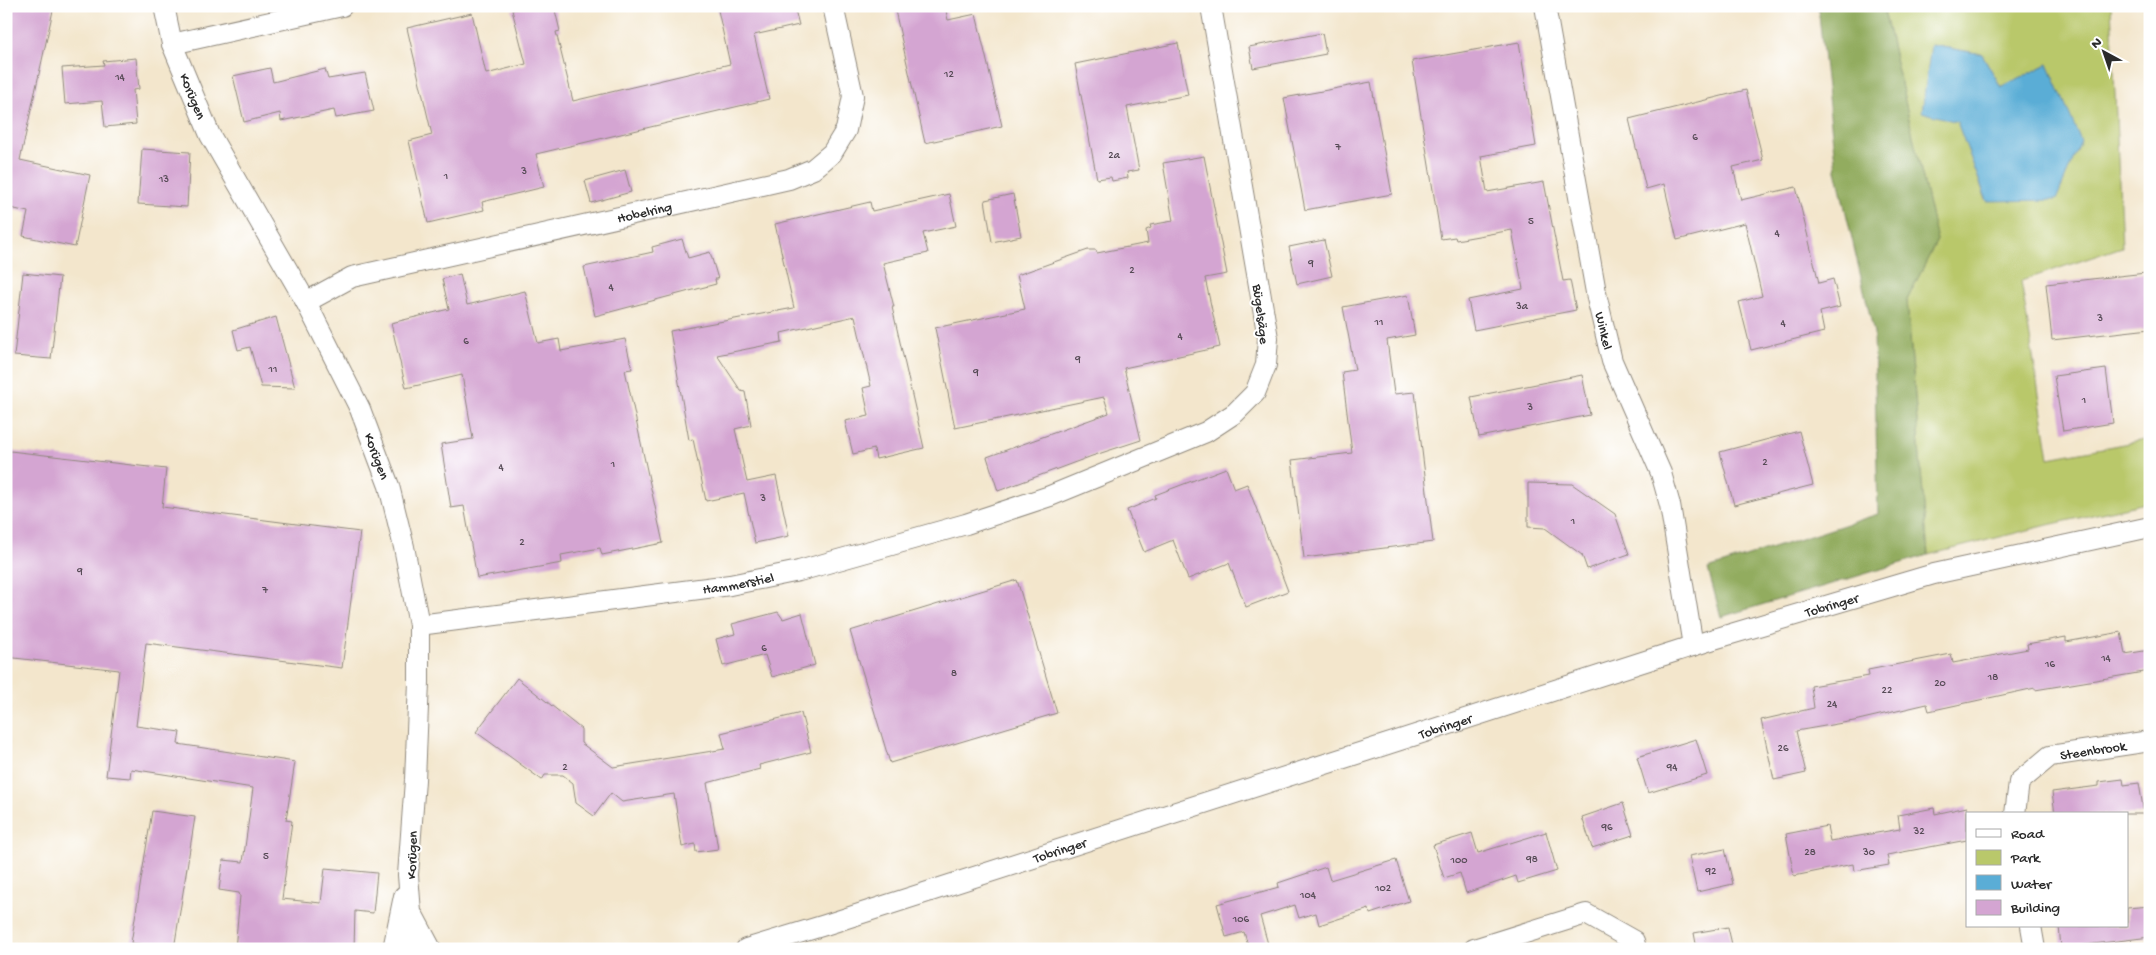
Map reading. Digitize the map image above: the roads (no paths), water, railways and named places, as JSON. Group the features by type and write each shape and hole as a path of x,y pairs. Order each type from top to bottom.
{"street":[{"name":"Korügen","path":"164,6 172,44 210,135 306,302 360,408 389,486 404,547 419,625 416,770 408,875 414,949"},
{"path":"172,44 342,6"},
{"name":"Hobelring","path":"306,302 352,277 789,179 813,169 832,153 846,130 853,96 832,6"},
{"name":"Bügelsäge","path":"1050,496 1206,432 1235,413 1255,393 1266,365 1268,338 1211,6"},
{"name":"Winkel","path":"1545,6 1597,298 1612,361 1664,481 1670,505 1693,646"},
{"name":"Hammerstiel","path":"419,625 730,585 800,571 966,524 1050,496"},
{"name":"Tobringer","path":"746,949 1693,646 1934,574 2150,527"},
{"name":"Steenbrook","path":"2015,812 2019,782 2050,756 2150,741"},
{"path":"393,949 408,875"},
{"path":"412,913 431,949"},
{"path":"1474,949 1586,914 1634,941 1636,949"},
{"path":"2031,928 2035,949"}],"water":[{"path":"1931,45 1982,54 2001,87 2048,64 2081,141 2056,200 1987,201 1957,122 1922,112"}]}
